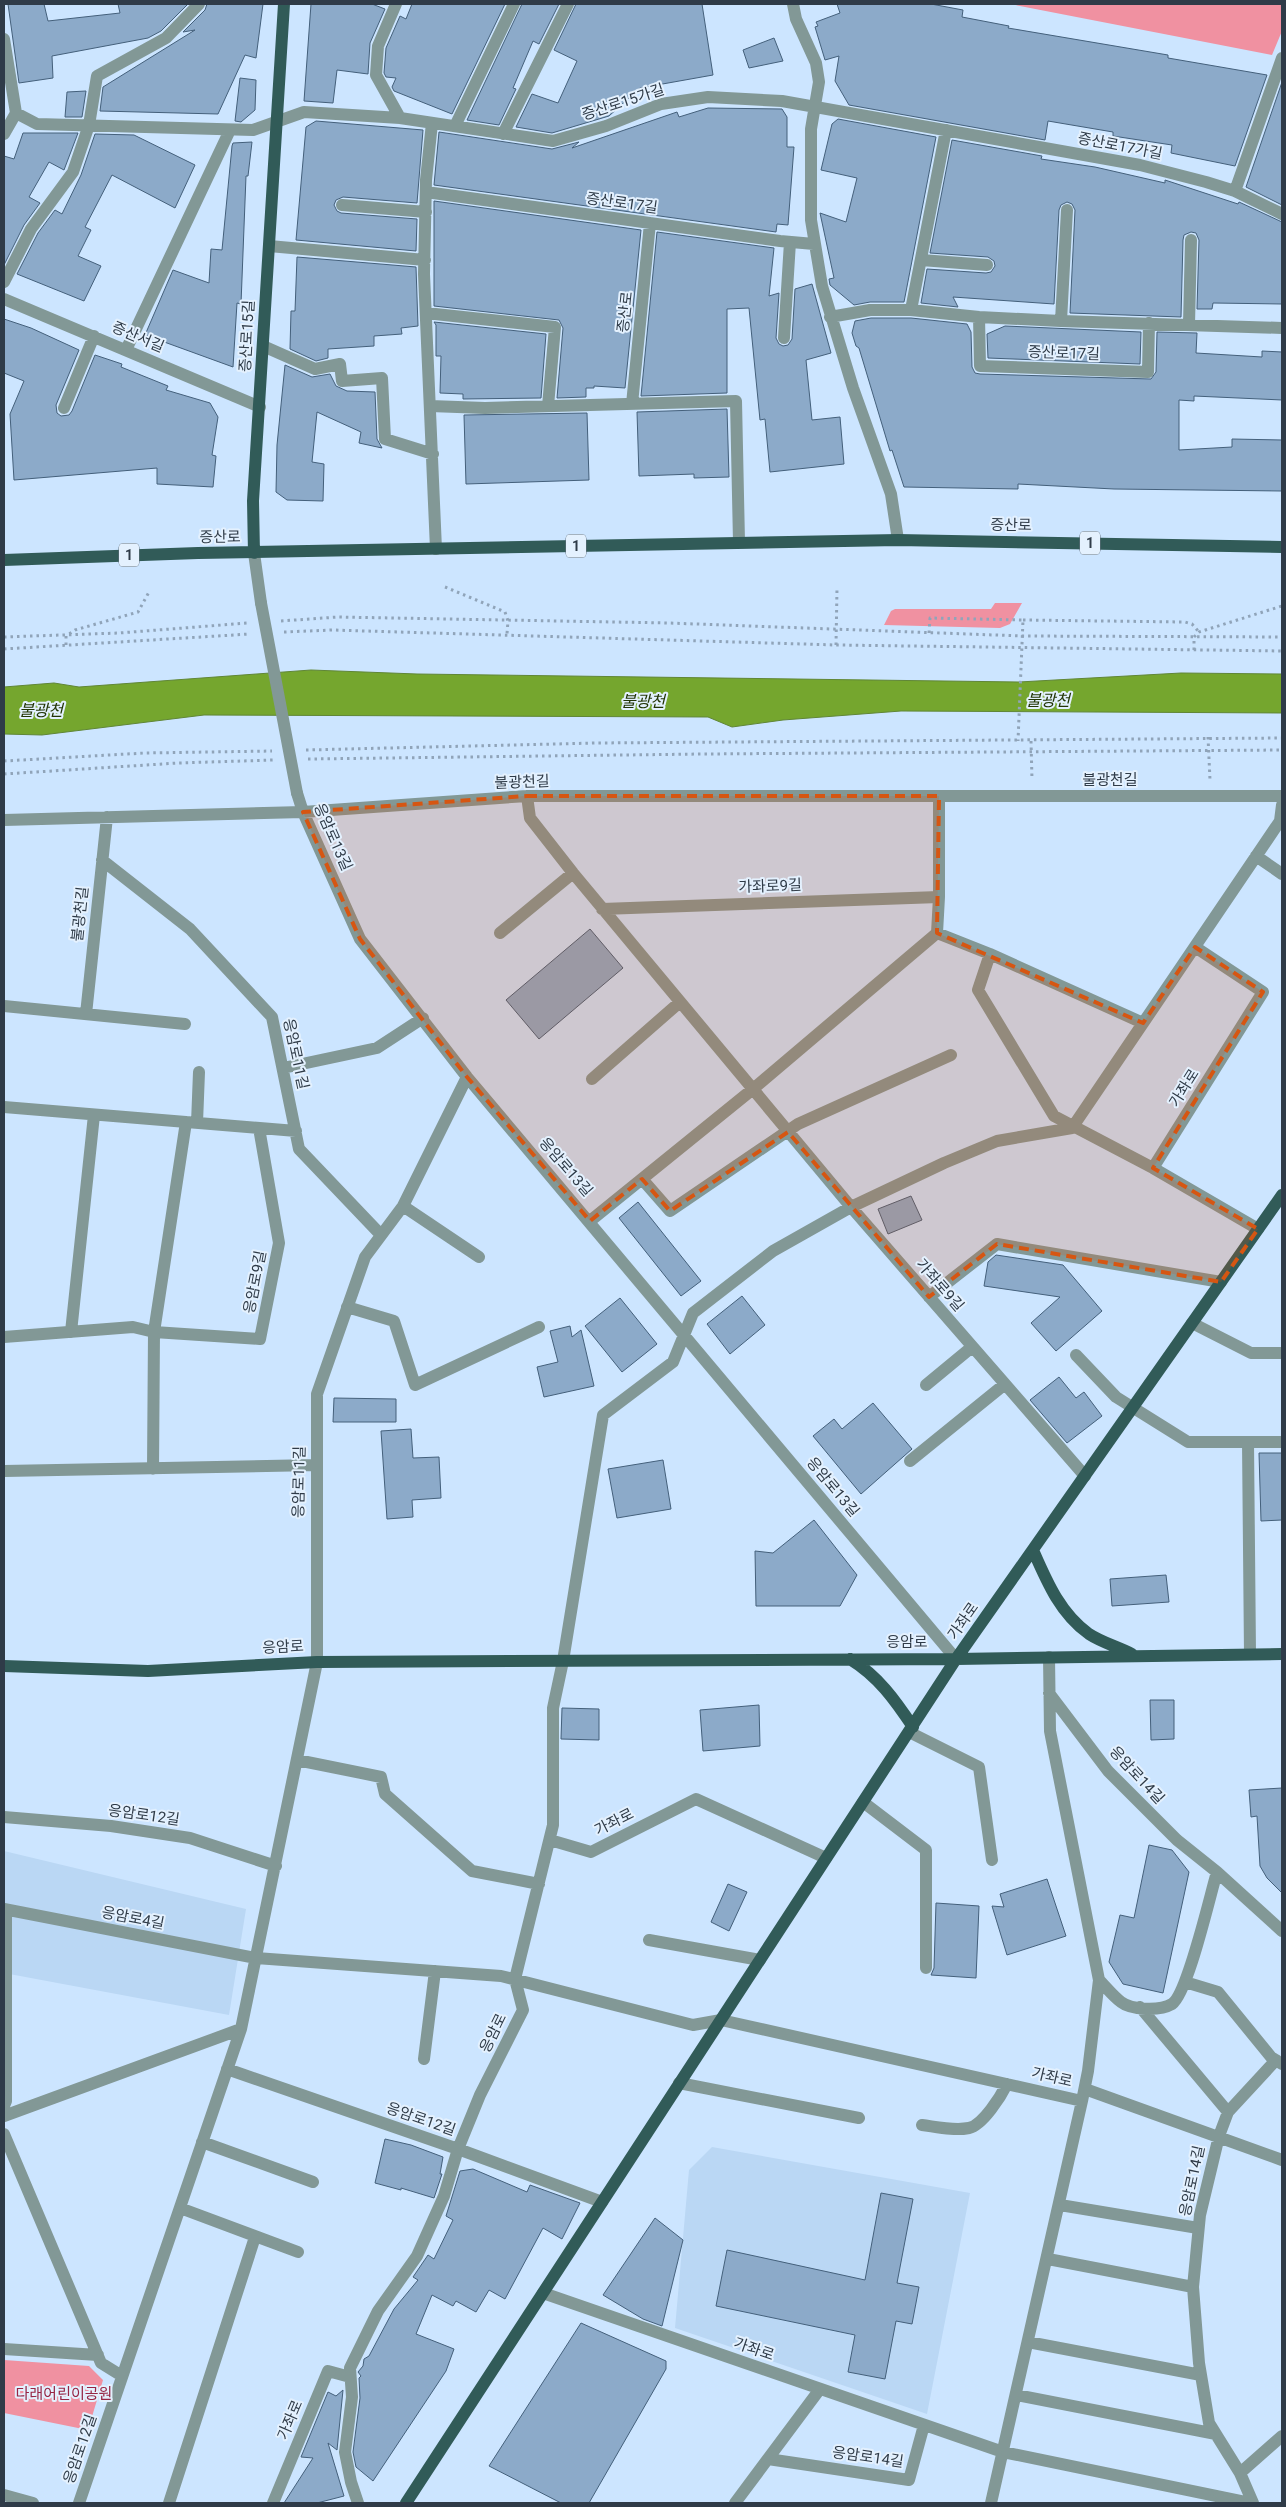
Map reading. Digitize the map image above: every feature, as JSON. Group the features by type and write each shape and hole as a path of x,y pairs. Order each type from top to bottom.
{"main road":[{"name":"증산로15길","path":"254,553 253,501 284,4"},
{"name":"증산로","path":"4,560 739,542 898,540 1282,547"},
{"name":"가좌로","path":"406,2503 956,1659 1282,1195"},
{"path":"1033,1550 1050,1588 1068,1616 1090,1634 1136,1656"},
{"name":"응암로","path":"4,1666 148,1671 317,1662 956,1659 1282,1654"},
{"path":"850,1658 864,1667 885,1686 911,1730"}],"street":[{"path":"4,282 31,229 73,172 88,125 97,76 166,38 199,4"},
{"path":"396,4 378,46 376,75 400,118"},
{"path":"455,126 514,4"},
{"path":"502,134 568,4"},
{"path":"792,4 796,20 816,63 819,82 811,129 811,220 814,244 830,317 891,494 898,540"},
{"path":"4,39 5,64 16,113 4,134"},
{"path":"1235,191 1282,58"},
{"name":"증산로15가길","path":"276,122 304,112 400,118 553,141 606,126 661,104 708,97 782,101 815,106"},
{"name":"증산로17가길","path":"815,106 1140,165 1235,191 1282,214"},
{"path":"16,113 37,124 253,130 276,122"},
{"path":"432,123 426,192 424,260 436,549"},
{"path":"126,350 230,130"},
{"path":"911,310 946,130"},
{"name":"증산로17길","path":"426,192 814,244"},
{"path":"342,205 426,212"},
{"path":"1061,321 1067,210"},
{"name":"증산로","path":"632,404 650,223"},
{"path":"1189,324 1192,240"},
{"path":"784,338 790,242"},
{"path":"269,246 424,260"},
{"path":"921,260 987,265"},
{"name":"증산서길","path":"4,299 260,407"},
{"path":"830,317 870,310 911,310 979,317 1061,321 1282,328"},
{"path":"426,313 555,327 548,406"},
{"name":"증산로17길","path":"979,317 980,366 1148,372 1149,323"},
{"path":"64,408 94,336"},
{"path":"263,346 316,369 340,364 342,381 382,378 385,439 433,454"},
{"path":"430,406 485,408 736,400 739,542"},
{"name":"응암로13길","path":"254,553 260,603 297,793 303,812 360,939 467,1077 956,1659"},
{"name":"불광천길","path":"4,820 303,812 526,796 1282,796"},
{"name":"가좌로9길","path":"526,796 530,818 573,873 851,1207 1085,1476"},
{"path":"590,1222 753,1089 937,933 939,796"},
{"path":"564,1660 603,1415 673,1362 685,1337 693,1313 773,1251 851,1207 944,1162 997,1141 1072,1128 1280,821 1282,805"},
{"name":"불광천길","path":"86,1014 107,817"},
{"path":"1256,856 1282,874"},
{"name":"응암로11길","path":"102,860 190,929 272,1017 299,1149 381,1235"},
{"path":"500,933 573,873"},
{"name":"가좌로9길","path":"602,908 939,897"},
{"path":"937,933 990,954 1143,1024"},
{"name":"가좌로","path":"1153,1168 1263,992 1195,947"},
{"path":"990,954 978,990 1054,1116 1072,1128 1153,1168 1258,1230"},
{"path":"592,1079 680,1002"},
{"path":"4,1006 185,1024"},
{"path":"283,1068 377,1048 423,1018"},
{"path":"642,1179 670,1211 798,1124 951,1056"},
{"path":"153,1468 154,1332 199,1072"},
{"name":"응암로11길","path":"317,1662 317,1394 365,1257 403,1206 467,1077"},
{"path":"4,1107 296,1132"},
{"path":"71,1332 94,1115"},
{"name":"응암로9길","path":"4,1337 133,1327 154,1332 260,1339 279,1243 259,1128"},
{"path":"403,1206 479,1257"},
{"path":"929,1297 997,1244 1221,1282"},
{"path":"347,1307 394,1321 415,1385 539,1327"},
{"path":"1192,1323 1251,1352 1282,1353"},
{"path":"926,1386 972,1346"},
{"path":"1076,1355 1116,1397 1188,1442 1282,1442"},
{"path":"910,1461 1005,1384"},
{"path":"1248,1442 1250,1654"},
{"path":"4,1471 316,1466"},
{"path":"991,2503 1084,2095 1100,1980 1050,1730 1049,1657"},
{"name":"응암로","path":"458,2149 480,2095 523,2010 515,1980 553,1825 553,1708 564,1660"},
{"name":"응암로12길","path":"79,2503 241,2029 317,1662"},
{"name":"응암로14길","path":"1049,1693 1108,1772 1177,1840 1217,1872 1282,1931"},
{"path":"911,1730 979,1767 992,1860"},
{"path":"297,1760 381,1777 385,1794 472,1871 539,1884"},
{"name":"가좌로","path":"550,1840 591,1852 696,1799 826,1858"},
{"path":"863,1802 926,1850 926,1968"},
{"name":"응암로12길","path":"4,1817 111,1826 190,1838 276,1866"},
{"path":"1100,1980 1122,2003 1153,2010 1172,2004 1181,1992 1185,1982 1217,1872"},
{"path":"4,2106 6,2101 5,1910"},
{"name":"응암로4길","path":"5,1910 256,1958"},
{"path":"650,1940 760,1960"},
{"path":"256,1958 501,1976 693,2026 721,2020"},
{"path":"424,2060 435,1971"},
{"path":"1185,1982 1218,1992 1279,2062 1228,2112 1219,2136 1282,2160"},
{"path":"1140,2008 1228,2112"},
{"name":"가좌로","path":"721,2020 1007,2084 1084,2095"},
{"path":"4,2116 241,2029"},
{"name":"응암로12길","path":"227,2069 458,2149 602,2202"},
{"path":"679,2084 860,2118"},
{"path":"922,2124 955,2129 971,2128 1000,2100 1007,2084"},
{"name":"응암로14길","path":"1084,2095 1219,2136 1198,2228 1193,2287 1201,2375 1209,2423 1240,2473 1251,2503"},
{"path":"4,2134 101,2363 122,2376"},
{"path":"202,2142 313,2182"},
{"path":"358,2503 345,2452 352,2397 350,2368 378,2311 417,2256 444,2196 458,2149"},
{"path":"1060,2205 1198,2228"},
{"path":"180,2208 298,2252"},
{"path":"169,2503 255,2236"},
{"path":"1048,2259 1193,2287"},
{"name":"가좌로","path":"543,2293 820,2389"},
{"path":"1028,2342 1201,2375"},
{"path":"4,2349 98,2355"},
{"name":"가좌로","path":"273,2503 328,2370 350,2377"},
{"path":"735,2503 820,2389 1003,2452 1251,2503"},
{"path":"1016,2395 1216,2434"},
{"name":"응암로14길","path":"768,2459 908,2480 924,2425"},
{"path":"1240,2473 1282,2436"},
{"path":"4,2494 33,2503"}],"path":[{"path":"445,587 505,612 508,621 507,634"},
{"path":"836,645 837,588"},
{"path":"66,636 75,630 138,612 150,592"},
{"path":"1194,650 1194,637 1199,632 1282,606"},
{"path":"273,621 338,617 669,623 1022,636 1282,637"},
{"path":"929,634 930,618 1185,622 1192,624 1199,632"},
{"path":"1018,741 1023,620"},
{"path":"4,638 66,636 255,622"},
{"path":"275,632 332,630 836,645 1282,650"},
{"path":"4,649 256,633"},
{"path":"66,636 66,645"},
{"path":"299,750 596,743 1031,741 1208,737 1282,738"},
{"path":"1208,737 1211,796"},
{"path":"1031,741 1032,796"},
{"path":"302,760 702,754 1282,750"},
{"path":"4,761 145,753 280,751"},
{"path":"4,774 178,763 283,760"}],"highlighted area":[{"path":"527,796 939,796 937,933 1143,1023 1195,947 1263,992 1153,1168 1258,1229 1221,1282 997,1244 929,1297 788,1132 670,1211 642,1179 590,1221 467,1077 360,939 303,812"}],"shaded area":[{"path":"4,1851 246,1909 229,2015 4,1973"},
{"path":"712,2147 970,2193 927,2414 675,2328 689,2170"}],"green space":[{"path":"1010,4 1282,4 1282,31 1272,55"},
{"path":"995,603 1022,603 1010,624 1000,628 884,625 891,611 895,609 991,609"},
{"name":"다래어린이공원","path":"4,2360 89,2366 103,2380 88,2430 4,2413"}],"water":[{"name":"불광천","path":"311,670 417,674 1019,682 1181,673 1282,674 1282,713 901,711 783,720 732,727 708,717 204,715 42,735 4,734 4,687 54,683 79,687"}],"building":[{"path":"8,4 44,4 48,21 120,13 118,4 188,4 161,31 148,38 52,56 53,78 19,83"},
{"path":"207,4 263,4 256,58 245,55 218,114 100,111 103,87 195,30 183,32 205,10"},
{"path":"311,4 372,4 385,9 370,43 368,74 337,70 333,103 304,101"},
{"path":"412,4 505,4 452,114 394,91 392,87 396,78 386,77 384,73 386,48 400,16 406,19"},
{"path":"522,4 559,4 539,44 533,41 513,88 516,89 499,125 467,120"},
{"path":"576,4 702,4 713,75 640,88 609,116 552,133 516,127 532,94 558,103 577,61 554,50"},
{"path":"837,4 931,4 963,10 962,17 1009,26 1008,28 1168,55 1168,58 1267,75 1235,166 1171,153 1172,145 1113,136 1113,132 1048,121 1045,140 849,105 835,81 839,56 825,60 815,27 818,26 816,22 840,13"},
{"path":"774,38 783,61 749,68 743,50"},
{"path":"240,78 256,80 255,110 241,122 235,121"},
{"path":"1282,82 1282,205 1246,187"},
{"path":"86,91 82,117 65,117 67,92"},
{"path":"708,108 782,109 787,117 787,147 794,147 788,225 777,224 776,232 434,185 439,132 552,149 579,142 572,148 677,112 679,117"},
{"path":"838,119 936,137 904,302 870,302 854,305 830,285 829,279 834,278 820,213 846,222 857,178 821,170 832,124"},
{"path":"316,121 423,130 417,203 343,197 336,200 334,205 337,211 341,213 417,219 416,251 296,240 306,127"},
{"path":"23,133 78,133 64,170 49,162 29,197 40,203 24,225 4,265 4,156 14,159"},
{"path":"95,134 134,135 195,165 175,208 112,175 85,227 91,230 78,256 101,266 84,301 17,274 38,233 55,210 62,214 81,175"},
{"path":"952,140 1042,156 1041,159 1095,167 1165,183 1165,180 1238,204 1239,202 1282,222 1282,304 1213,303 1212,309 1197,309 1199,240 1196,233 1191,232 1184,235 1183,240 1181,317 1070,313 1075,210 1072,204 1067,202 1061,205 1059,210 1054,304 953,297 958,307 921,303 927,269 986,273 991,272 995,266 994,261 988,257 930,253"},
{"path":"252,142 248,176 246,176 241,304 237,303 233,367 145,335 173,270 209,283 211,249 222,250 232,146 233,143"},
{"path":"434,201 641,230 625,388 594,386 594,388 586,388 586,397 557,398 563,328 559,320 434,306"},
{"path":"657,232 774,248 769,296 779,293 776,338 779,344 783,346 788,345 792,339 795,289 812,284 831,353 806,360 812,420 840,417 844,464 770,472 765,419 760,420 749,308 727,309 727,393 641,396"},
{"path":"297,257 416,267 418,326 401,328 402,334 374,336 374,346 328,349 328,358 316,361 290,349 291,311 295,311"},
{"path":"871,318 911,318 967,324 971,332 972,367 975,373 980,374 1151,379 1156,372 1157,332 1197,333 1196,353 1262,357 1262,351 1282,352 1282,400 1194,396 1194,401 1179,400 1179,450 1232,447 1232,439 1282,440 1282,491 1114,489 1018,484 1018,489 904,487 892,450 890,451 859,348 856,346 852,333 855,321"},
{"path":"4,319 31,328 79,350 56,405 57,413 61,416 69,415 72,411 95,355 122,364 121,367 168,386 166,390 210,403 218,417 212,455 216,456 213,487 157,484 157,468 14,480 10,414 24,381 4,373"},
{"path":"434,322 546,334 541,398 463,399 463,394 440,393 441,356 436,356 436,325"},
{"path":"1005,326 1141,332 1140,364 988,358 987,334"},
{"path":"285,365 312,377 330,374 336,386 347,391 375,392 377,439 382,448 359,443 361,432 317,412 312,462 324,464 323,501 287,500 276,492 277,445"},
{"path":"727,409 729,477 694,478 694,474 639,476 637,412"},
{"path":"587,413 589,480 466,484 464,415"},
{"path":"590,929 623,968 539,1039 506,1000"},
{"path":"911,1196 922,1220 888,1234 878,1209"},
{"path":"638,1202 701,1281 681,1296 619,1218"},
{"path":"996,1255 1063,1265 1102,1311 1056,1351 1031,1323 1060,1297 984,1286 988,1262"},
{"path":"742,1296 765,1325 730,1354 707,1324"},
{"path":"620,1298 657,1344 622,1372 585,1326"},
{"path":"570,1326 572,1337 581,1330 594,1386 544,1397 537,1367 558,1362 550,1331"},
{"path":"1059,1377 1076,1398 1084,1392 1102,1416 1067,1443 1030,1400"},
{"path":"334,1398 396,1399 396,1422 333,1422"},
{"path":"873,1403 912,1449 861,1494 813,1436 834,1419 842,1429"},
{"path":"411,1429 413,1458 439,1457 441,1498 412,1500 413,1517 387,1519 381,1431"},
{"path":"1259,1453 1282,1453 1282,1520 1261,1521"},
{"path":"663,1460 671,1509 617,1518 608,1469"},
{"path":"814,1520 857,1575 840,1606 756,1606 755,1551 773,1553"},
{"path":"1166,1575 1169,1602 1112,1606 1110,1579"},
{"path":"1150,1700 1174,1700 1174,1739 1151,1740"},
{"path":"759,1705 760,1746 703,1751 700,1710"},
{"path":"562,1708 599,1709 599,1740 561,1739"},
{"path":"1282,1788 1282,1893 1267,1878 1260,1866 1257,1816 1251,1817 1249,1790"},
{"path":"1149,1845 1172,1850 1189,1872 1163,1993 1123,1984 1109,1962 1120,1915 1134,1918"},
{"path":"1047,1879 1066,1936 1007,1955 992,1906 1004,1907 1000,1894"},
{"path":"728,1884 747,1892 729,1931 711,1922"},
{"path":"936,1903 979,1906 976,1978 931,1975 934,1968"},
{"path":"385,2139 411,2145 443,2157 440,2174 442,2174 434,2198 401,2188 401,2190 375,2183"},
{"path":"473,2169 527,2192 530,2185 580,2203 562,2239 543,2228 505,2299 489,2290 476,2312 456,2301 453,2306 432,2295 416,2334 454,2349 446,2371 373,2481 356,2467 353,2452 360,2398 359,2378 361,2376 358,2372 363,2366 364,2359 369,2356 394,2309 418,2280 413,2277 428,2255 434,2259 453,2220 446,2216 460,2171"},
{"path":"881,2193 913,2199 897,2283 919,2287 912,2324 896,2321 885,2379 848,2372 855,2335 716,2306 727,2250 865,2280"},
{"path":"655,2218 683,2240 662,2326 643,2319 603,2295"},
{"path":"581,2323 666,2361 666,2369 589,2503 561,2503 489,2466"},
{"path":"343,2390 337,2450 328,2443 344,2496 317,2503 284,2503 313,2458 301,2457 328,2392 336,2396"}]}
